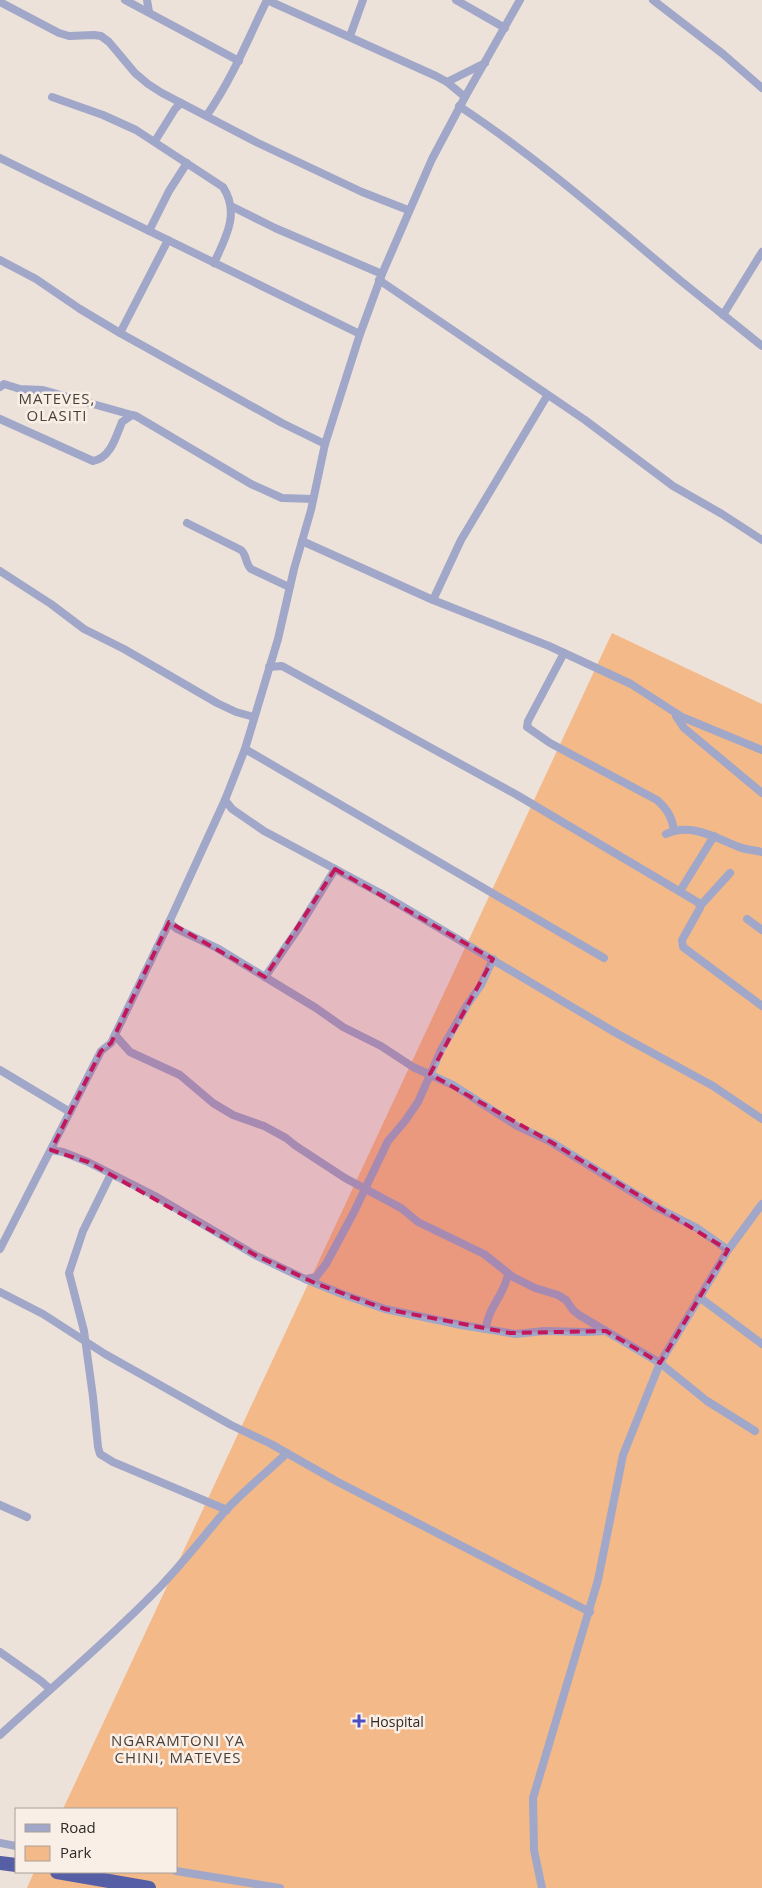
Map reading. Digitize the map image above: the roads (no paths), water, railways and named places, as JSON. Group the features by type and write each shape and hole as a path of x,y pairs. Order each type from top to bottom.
{"highway":[{"path":"0,1863 15,1865"},
{"path":"63,1873 149,1888"}],"street":[{"path":"125,0 239,61"},
{"path":"146,0 149,12"},
{"path":"207,115 219,98 239,61 267,0 350,36 447,82 465,97"},
{"path":"350,36 363,0"},
{"path":"456,0 506,28"},
{"path":"0,1249 101,1051 111,1043 115,1035 224,800 244,748 270,666 326,444 380,277 432,159 459,106 506,28 520,0"},
{"path":"653,0 723,54 762,88"},
{"path":"0,2 59,33 69,36 101,36 109,42 135,73 148,84 181,103 258,143 408,210"},
{"path":"447,82 485,63"},
{"path":"52,97 103,115 136,130 223,187 228,195 232,220 229,232 214,263"},
{"path":"155,141 175,109 181,103"},
{"path":"459,106 494,129 595,208 682,282 762,346"},
{"path":"0,158 360,334"},
{"path":"149,230 169,191 187,163"},
{"path":"231,206 380,277 618,444 673,486 762,540"},
{"path":"120,333 168,240"},
{"path":"724,315 762,252"},
{"path":"0,260 36,279 120,333 282,424 326,444"},
{"path":"0,387 4,384 20,389 43,390 136,416 210,461 266,491 282,498 313,499"},
{"path":"433,600 461,540 547,396"},
{"path":"0,419 93,461 106,455 122,422 132,415"},
{"path":"187,523 241,550 244,552 249,567 289,587"},
{"path":"302,541 433,600 564,653 631,684 675,714 762,750"},
{"path":"0,571 51,604 84,630 124,649 218,703 254,718"},
{"path":"564,653 549,679 528,721 527,727 550,744 657,800 671,817 670,832 693,830 714,836 739,847 762,852"},
{"path":"270,666 282,666 538,807 680,891 701,906"},
{"path":"675,714 684,728 762,794"},
{"path":"244,748 604,958"},
{"path":"224,800 238,813 264,831 367,885 616,1034 713,1086 762,1119"},
{"path":"680,891 714,836"},
{"path":"265,976 298,929 335,869"},
{"path":"730,873 701,906 682,940 683,947 762,1006"},
{"path":"747,919 762,930"},
{"path":"169,922 177,929 217,948 265,976 316,1008 337,1024 369,1039 413,1067 453,1085 517,1126 551,1142 658,1208 698,1228 728,1250"},
{"path":"305,1279 313,1278 320,1273 388,1141 411,1113 441,1050 467,1004 481,985 493,960"},
{"path":"115,1035 130,1052 180,1075 213,1103 233,1115 279,1134 346,1178 407,1212 418,1222 484,1254 508,1274 535,1288 558,1295 566,1300 579,1315 660,1363 706,1401 754,1432"},
{"path":"0,1070 70,1112"},
{"path":"52,1150 74,1156 155,1196 255,1255 305,1279 385,1309 516,1334 544,1331 606,1331"},
{"path":"111,1174 83,1231 68,1273 81,1317 100,1454 113,1462 227,1510"},
{"path":"542,1888 534,1850 533,1798 590,1612 606,1549 623,1455 660,1363 728,1250 762,1204"},
{"path":"486,1329 487,1318 506,1284 508,1274"},
{"path":"0,1292 43,1314 105,1354 224,1421 590,1612"},
{"path":"700,1298 762,1344"},
{"path":"0,1735 50,1689 80,1665 154,1594 227,1510 287,1453"},
{"path":"0,1505 27,1517"},
{"path":"0,1652 42,1681 50,1689"},
{"path":"0,1843 15,1846"},
{"path":"178,1870 280,1888"}],"place":[{"name":"Hospital","path":"359,1721"}],"district":[{"name":"MATEVES, OLASITI","path":"57,406"},
{"name":"NGARAMTONI YA CHINI, MATEVES","path":"178,1748"}]}
